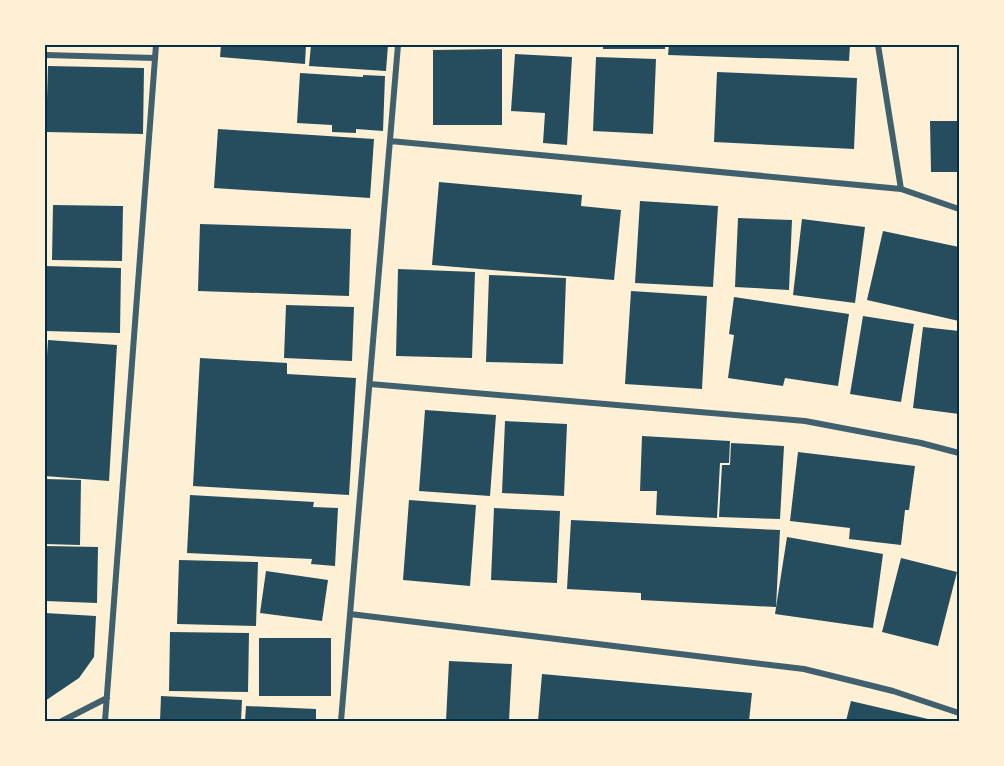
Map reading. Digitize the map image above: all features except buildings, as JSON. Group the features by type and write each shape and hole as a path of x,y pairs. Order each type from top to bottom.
{"street":[{"path":"105,721 156,45"},
{"path":"341,721 399,45"},
{"path":"878,45 901,189"},
{"path":"45,55 155,58"},
{"path":"390,141 901,189 959,209"},
{"path":"369,384 805,421 921,442 959,453"},
{"path":"350,614 804,669 893,691 959,713"},
{"path":"62,721 107,698"}]}
